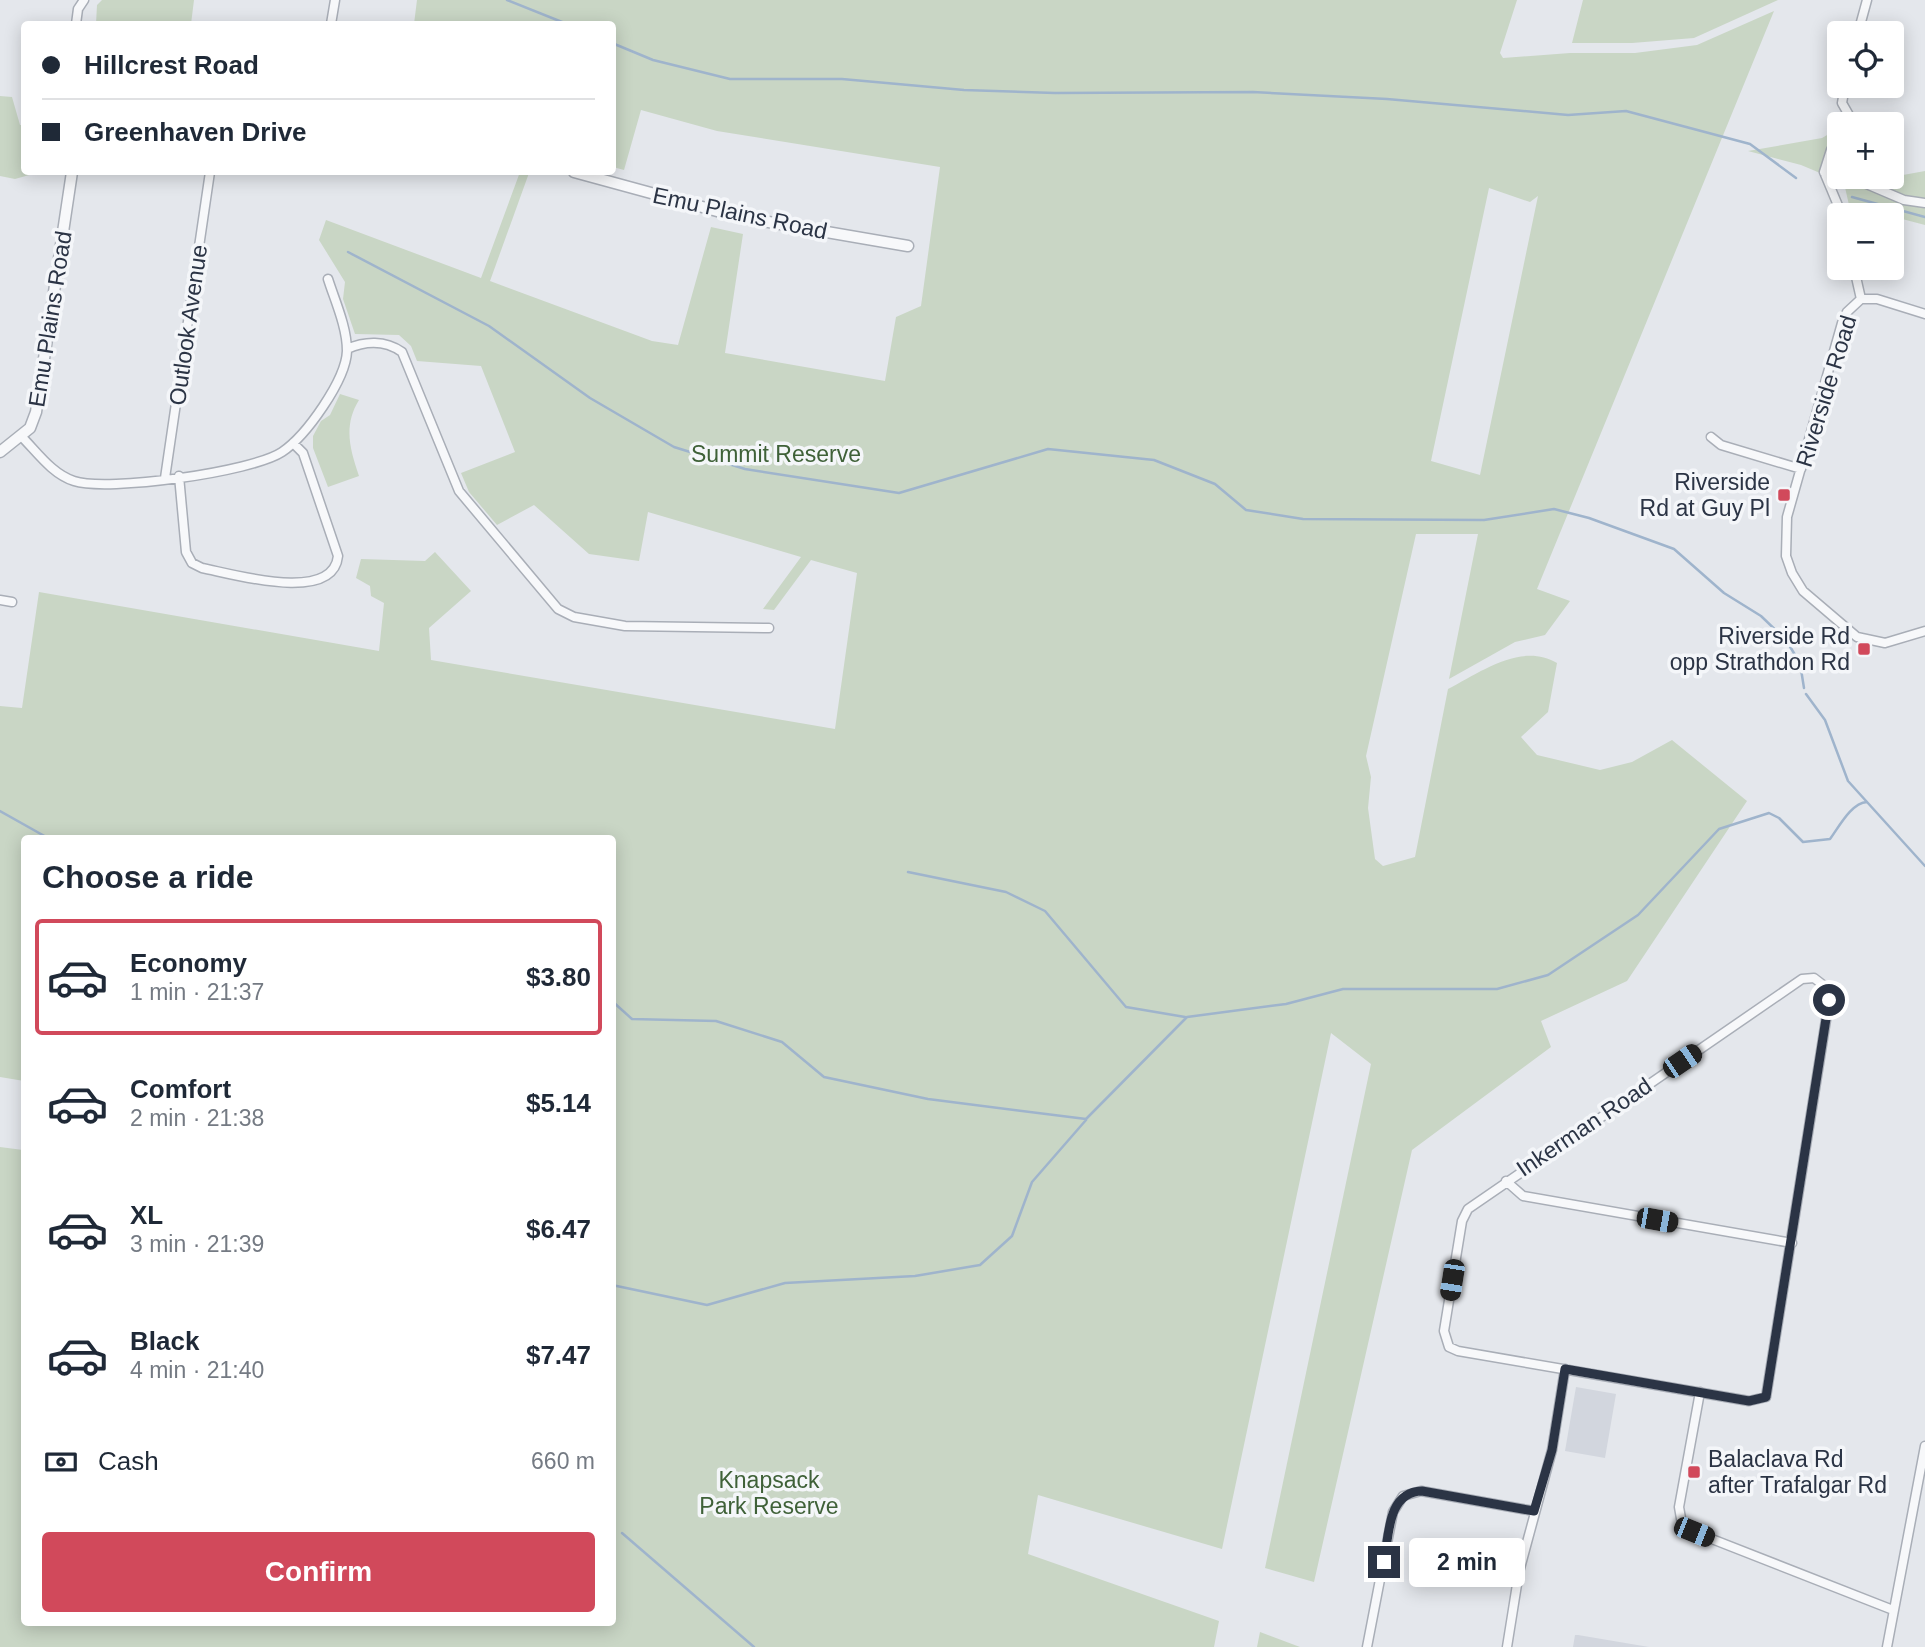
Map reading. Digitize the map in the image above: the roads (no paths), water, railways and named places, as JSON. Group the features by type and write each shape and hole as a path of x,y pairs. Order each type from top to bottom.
{"street":[{"path":"76,21 78,9 84,0"},
{"path":"332,21 335,0"},
{"path":"1861,21 1867,0"},
{"path":"1827,163 1824,172 1837,203"},
{"name":"Emu Plains Road","path":"0,452 30,428 36,412 72,175"},
{"name":"Outlook Avenue","path":"165,478 211,175"},
{"name":"Emu Plains Road","path":"585,175 739,217 908,246"},
{"path":"1878,189 1904,200 1925,203"},
{"path":"22,436 56,471 75,481 97,486 179,476 262,461 293,443 308,427 336,384 347,349 328,279"},
{"path":"1857,280 1861,299 1877,299 1925,314"},
{"name":"Riverside Road","path":"1861,299 1844,319 1784,534 1786,556 1797,582 1812,600 1864,640 1885,643 1925,631"},
{"path":"347,349 356,345 378,343 402,352 459,491 562,612 625,626 769,628"},
{"path":"1711,437 1721,445 1801,469"},
{"path":"179,476 186,552 192,563 205,569 298,584 314,583 332,572 338,556 303,453 293,443"},
{"path":"0,600 12,602"},
{"name":"Inkerman Road","path":"1565,1369 1458,1351 1447,1344 1444,1331 1464,1215 1506,1181 1802,979 1820,980 1827,988 1829,1000 1792,1243"},
{"path":"1506,1181 1523,1196 1792,1243 1767,1393 1760,1400 1749,1401 1565,1369 1552,1450 1519,1572 1507,1647"},
{"path":"1700,1392 1679,1507 1682,1524 1694,1532 1893,1610"},
{"path":"1887,1647 1925,1446"},
{"path":"1367,1647 1393,1512 1403,1496 1422,1491 1534,1511"}],"waterway":[{"path":"507,0 560,21"},
{"path":"616,45 653,60 730,79 842,79 964,90 1055,93 1253,92 1387,99 1568,115 1626,111 1750,144 1796,178"},
{"path":"1852,197 1925,217"},
{"path":"348,252 489,326 590,398 674,447 745,469 899,493 1048,449 1154,460 1215,484 1246,510 1303,519 1484,520 1554,509 1589,518 1674,549 1724,593 1761,616 1786,640 1800,663 1804,688"},
{"path":"1806,694 1825,720 1848,781 1867,802"},
{"path":"616,1005 632,1019 716,1021 782,1042 824,1077 928,1099 1086,1119 1187,1017 1286,1004 1343,989 1497,989 1548,975 1638,915 1719,829 1769,813 1779,818 1803,842 1830,839 1851,811 1867,802 1925,866"},
{"path":"0,811 43,835"},
{"path":"908,872 1006,892 1045,911 1126,1007 1185,1017"},
{"path":"616,1286 707,1305 785,1283 915,1276 980,1265 1012,1236 1032,1182 1086,1120"},
{"path":"622,1533 754,1647"}],"place":[{"name":"Riverside Rd at Guy Pl","path":"1784,495"},
{"name":"Riverside Rd opp Strathdon Rd","path":"1864,649"},
{"name":"Balaclava Rd after Trafalgar Rd","path":"1694,1472"}],"park label":[{"name":"Summit Reserve","path":"776,454"},
{"name":"Knapsack Park Reserve","path":"769,1493"}]}
